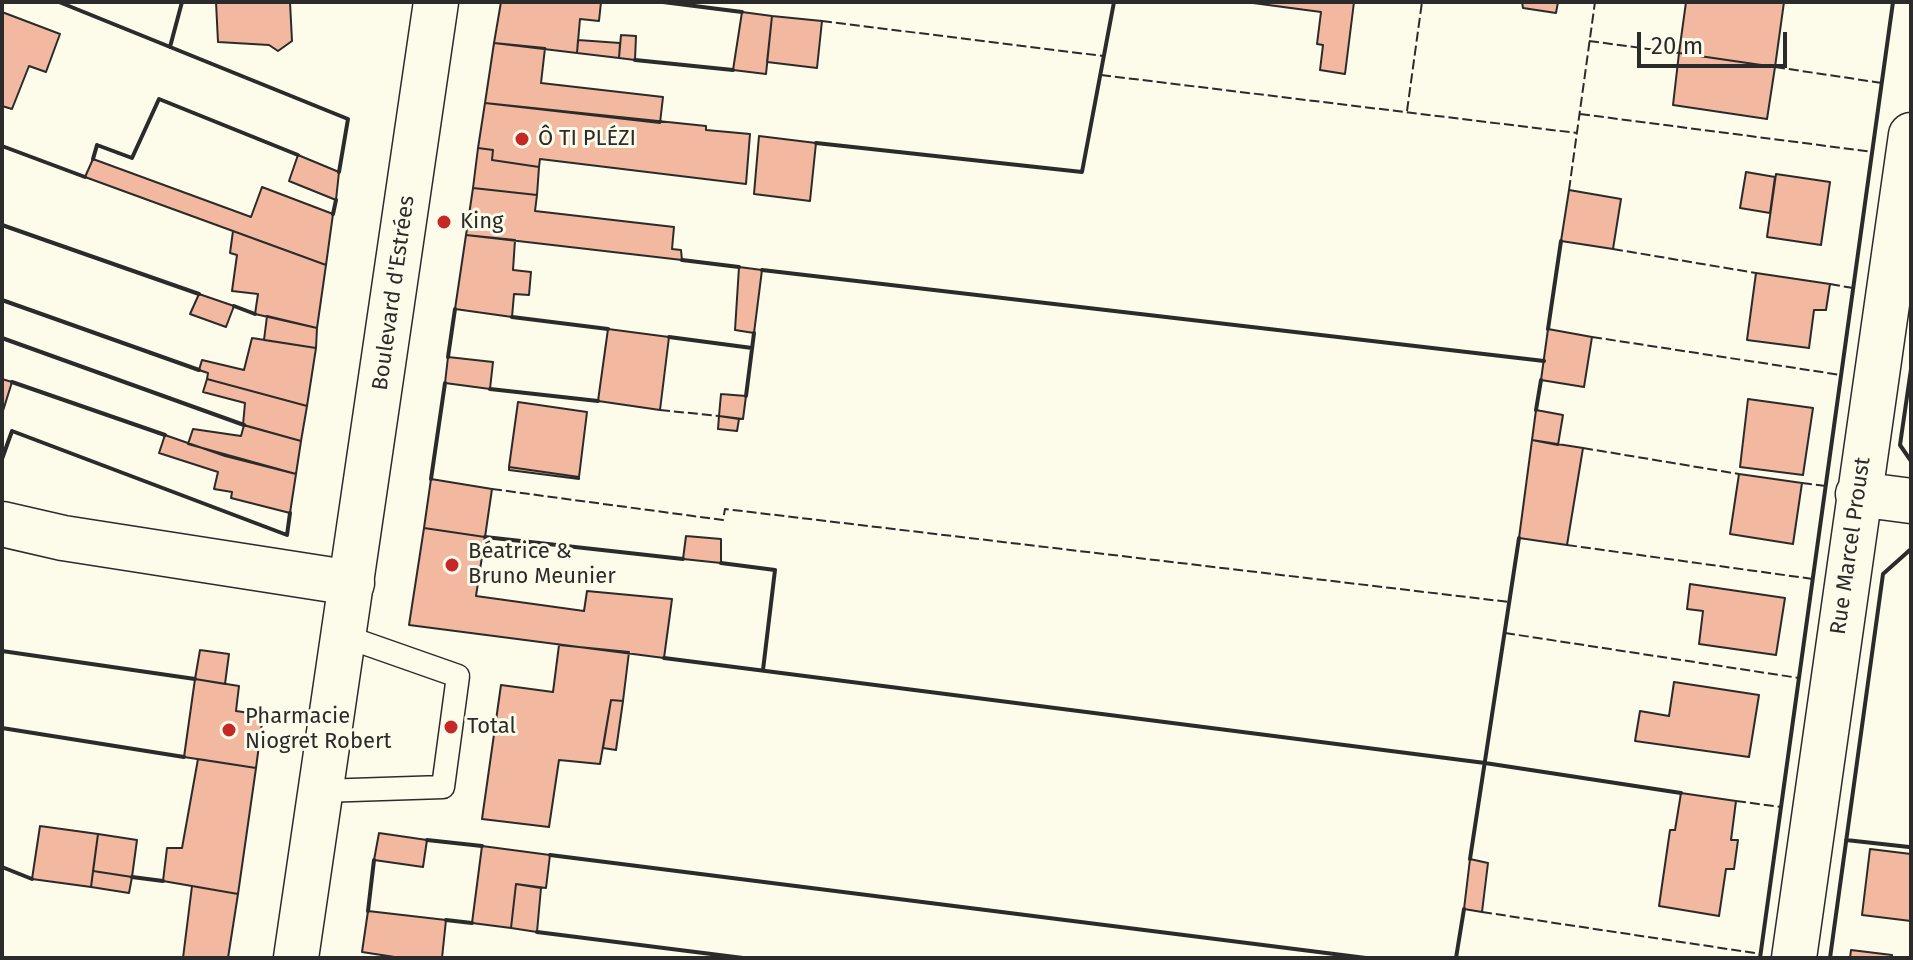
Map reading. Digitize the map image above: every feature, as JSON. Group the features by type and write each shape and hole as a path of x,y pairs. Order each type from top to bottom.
{"street":[{"name":"Boulevard d'Estrées","path":"296,958 436,2"},
{"name":"Rue Marcel Proust","path":"1794,958 1911,135"},
{"path":"1858,494 1911,501"},
{"path":"2,524 63,538 352,583"}],"lane":[{"path":"321,791 443,787 458,676 344,636"}],"building":[{"path":"216,2 290,2 292,41 278,51 269,45 218,42"},
{"path":"501,2 601,2 599,21 580,19 577,53 494,43"},
{"path":"1354,2 1345,74 1320,70 1323,45 1317,44 1321,12 1253,3"},
{"path":"1522,2 1558,2 1556,13 1523,8"},
{"path":"1686,2 1784,2 1775,67 1679,53"},
{"path":"2,12 60,34 46,72 29,66 12,109 2,106"},
{"path":"742,12 772,16 766,74 733,70"},
{"path":"772,16 822,21 817,68 767,62"},
{"path":"621,35 636,36 635,60 619,58"},
{"path":"578,40 620,43 619,58 577,53"},
{"path":"494,43 545,48 541,83 663,97 660,123 485,103"},
{"path":"1679,53 1775,67 1767,119 1673,105"},
{"path":"485,103 706,126 706,130 750,134 746,184 540,159 539,167 492,160 493,150 478,148"},
{"path":"759,136 816,143 810,201 754,194"},
{"path":"478,148 493,150 492,160 539,167 537,195 473,188"},
{"path":"298,155 339,172 336,200 289,181"},
{"path":"93,159 251,217 262,187 333,214 326,265 85,177"},
{"path":"1746,172 1775,177 1770,213 1740,208"},
{"path":"1776,174 1830,182 1821,245 1767,237"},
{"path":"473,188 537,195 535,211 674,227 672,249 681,250 682,260 466,235"},
{"path":"1569,190 1621,199 1613,249 1561,241"},
{"path":"233,231 326,265 317,328 255,314 258,294 232,291 237,255 230,253"},
{"path":"466,235 515,240 513,270 531,272 529,295 514,294 512,317 455,309"},
{"path":"739,267 762,270 754,333 735,330"},
{"path":"1756,273 1830,284 1826,310 1814,310 1809,348 1747,340"},
{"path":"199,294 234,306 226,327 190,314"},
{"path":"267,316 317,328 316,348 264,340"},
{"path":"608,329 669,337 660,410 598,401"},
{"path":"1548,329 1592,337 1584,387 1541,380"},
{"path":"252,338 316,348 307,406 207,379 208,373 199,370 202,360 244,370"},
{"path":"448,357 493,362 490,389 445,383"},
{"path":"2,379 12,382 2,414"},
{"path":"207,379 307,406 301,441 243,425 245,403 203,392"},
{"path":"721,394 746,396 743,419 719,416"},
{"path":"1748,399 1813,408 1803,475 1740,467"},
{"path":"518,402 587,412 579,477 509,467"},
{"path":"1536,410 1563,415 1558,445 1532,440"},
{"path":"719,416 739,419 737,431 718,429"},
{"path":"244,425 301,441 296,474 188,444 193,429 241,436"},
{"path":"165,435 225,456 296,474 290,513 231,498 232,492 214,489 218,472 159,453"},
{"path":"1532,440 1583,448 1567,545 1519,538"},
{"path":"509,467 579,477 579,479 509,470"},
{"path":"1739,474 1802,483 1793,544 1730,534"},
{"path":"431,479 492,489 485,537 424,528"},
{"path":"424,528 485,537 476,596 584,611 587,591 672,599 664,658 409,625"},
{"path":"686,536 721,539 721,563 683,559"},
{"path":"1690,584 1785,598 1776,655 1699,644 1703,611 1687,609"},
{"path":"559,645 629,652 623,701 611,700 600,764 559,760 549,827 482,819 501,685 553,692"},
{"path":"200,650 229,654 225,684 195,679"},
{"path":"195,679 239,686 236,711 263,715 256,768 184,757"},
{"path":"1674,682 1759,695 1749,757 1635,741 1640,711 1669,716"},
{"path":"611,700 623,701 616,750 603,748"},
{"path":"198,759 256,768 238,894 163,881 167,848 182,848"},
{"path":"1681,793 1736,801 1731,840 1738,840 1734,869 1726,869 1719,916 1659,906 1670,830 1675,830"},
{"path":"40,826 98,834 91,887 32,879"},
{"path":"379,833 427,840 423,867 374,860"},
{"path":"98,834 137,840 132,877 93,871"},
{"path":"482,846 550,855 546,888 516,884 511,928 472,923"},
{"path":"1870,849 1911,854 1911,921 1862,915"},
{"path":"1470,859 1488,863 1482,912 1464,909"},
{"path":"93,871 132,877 129,893 91,887"},
{"path":"516,884 541,888 537,932 511,928"},
{"path":"192,886 238,894 228,958 183,958"},
{"path":"368,911 446,920 442,958 401,958 362,952"},
{"path":"1851,950 1892,955 1892,958 1850,958"}],"fence":[{"path":"1407,111 1422,2"},
{"path":"1569,190 1595,2"},
{"path":"822,21 1103,56"},
{"path":"1589,41 1679,53"},
{"path":"1775,67 1882,83"},
{"path":"1101,75 1577,133"},
{"path":"1580,114 1873,152"},
{"path":"1613,249 1756,273"},
{"path":"1830,284 1853,288"},
{"path":"1592,337 1841,375"},
{"path":"660,410 719,416"},
{"path":"1583,448 1739,474"},
{"path":"1802,483 1826,486"},
{"path":"492,489 723,520 725,509 1509,602"},
{"path":"1567,545 1813,579"},
{"path":"1505,633 1799,678"},
{"path":"1736,801 1781,807"},
{"path":"1482,912 1761,954"}],"wall":[{"path":"59,2 348,119 339,172"},
{"path":"170,47 182,2"},
{"path":"663,2 742,12"},
{"path":"816,143 1082,172 1114,2"},
{"path":"1760,958 1893,2"},
{"path":"635,60 733,70"},
{"path":"93,159 97,145 132,158 159,99 298,155"},
{"path":"2,146 85,177"},
{"path":"333,214 336,200"},
{"path":"2,225 199,294"},
{"path":"1548,329 1561,241"},
{"path":"682,260 739,267"},
{"path":"762,270 1544,361"},
{"path":"2,300 199,370"},
{"path":"234,306 255,314"},
{"path":"448,357 455,309"},
{"path":"512,317 608,329"},
{"path":"746,396 754,333"},
{"path":"669,337 752,348"},
{"path":"2,338 244,425"},
{"path":"1911,369 1900,445 1911,461"},
{"path":"1536,410 1541,380"},
{"path":"12,382 165,435"},
{"path":"431,479 445,383"},
{"path":"490,389 598,401"},
{"path":"2,459 12,431 287,535 290,513"},
{"path":"485,537 683,559"},
{"path":"1470,859 1519,538"},
{"path":"1830,958 1883,574 1911,549"},
{"path":"721,563 775,570 763,670"},
{"path":"2,651 195,679"},
{"path":"664,658 1485,763 1681,793"},
{"path":"2,728 184,757"},
{"path":"427,840 482,846"},
{"path":"1846,840 1909,847"},
{"path":"550,855 1366,958"},
{"path":"368,911 374,860"},
{"path":"2,867 32,879"},
{"path":"132,877 163,881"},
{"path":"1456,958 1464,909"},
{"path":"446,920 472,923"},
{"path":"537,932 743,958"}],"place":[{"name":"Ô TI PLÉZI","path":"522,139"},
{"name":"King","path":"444,222"},
{"name":"Béatrice & Bruno Meunier","path":"452,565"},
{"name":"Total","path":"451,727"},
{"name":"Pharmacie Niogret Robert","path":"229,730"}]}
